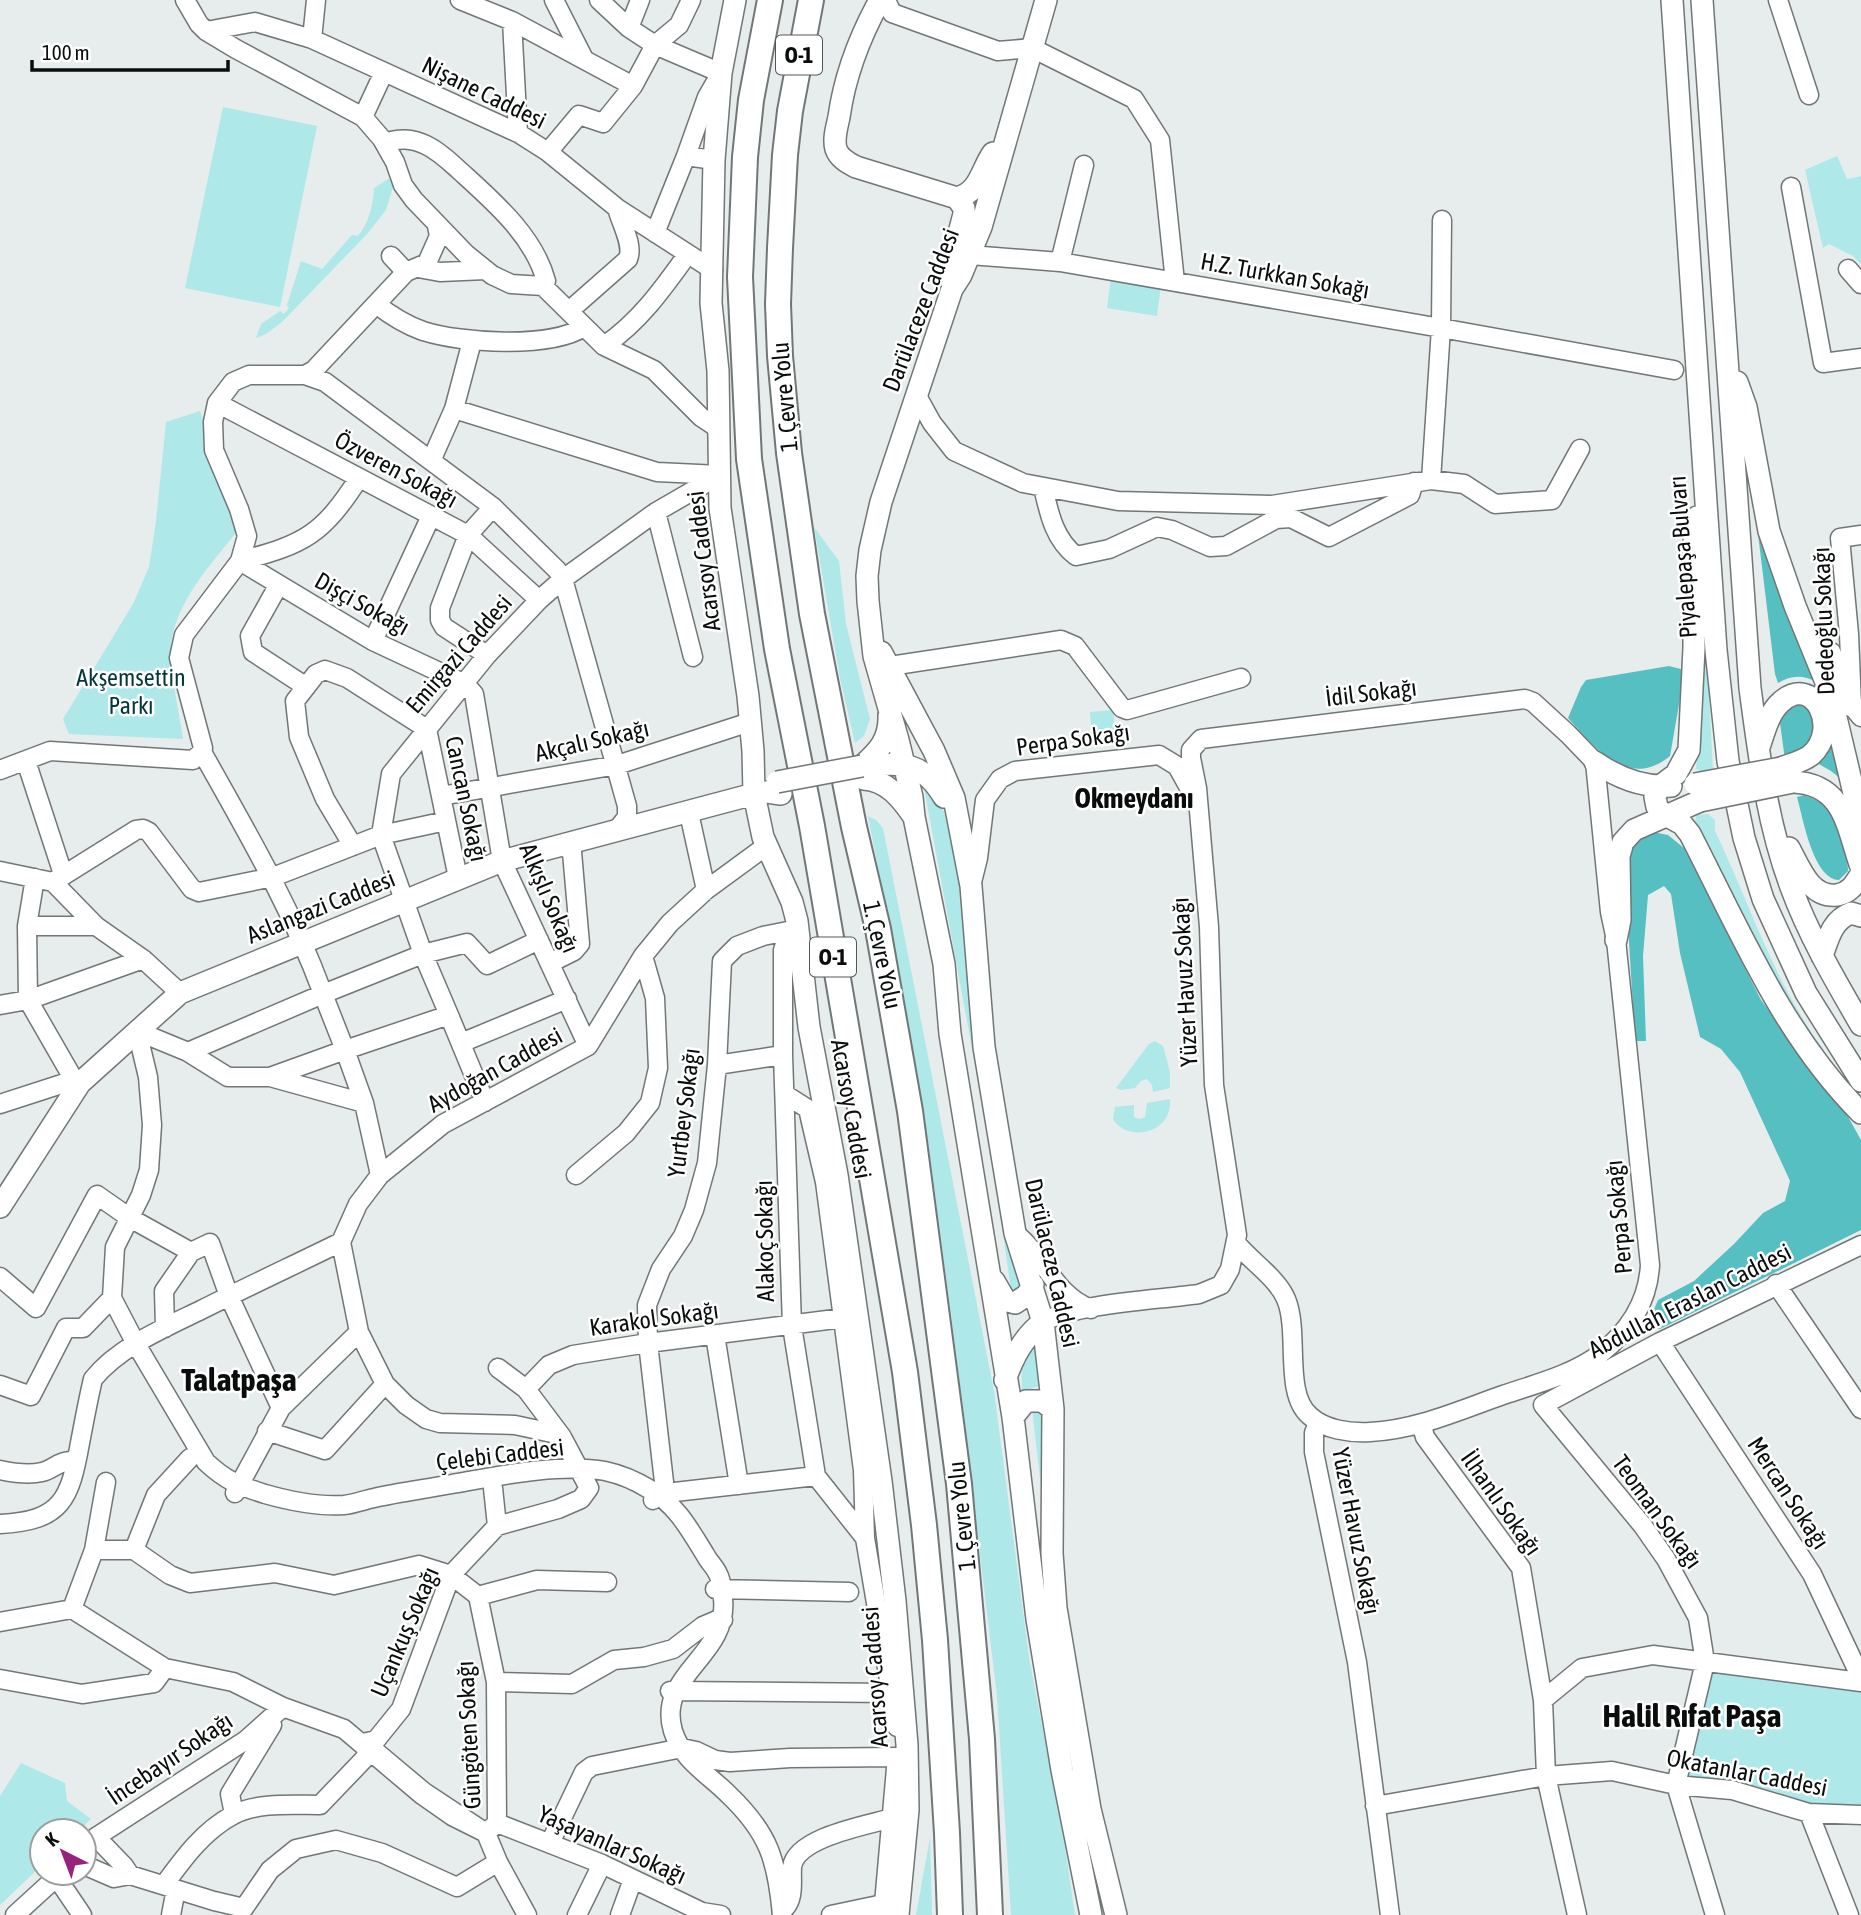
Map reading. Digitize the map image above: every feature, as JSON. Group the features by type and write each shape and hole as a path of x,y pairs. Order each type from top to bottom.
{"highway":[{"name":"1. Çevre Yolu","path":"770,0 751,100 745,157 740,277 748,459 779,660 812,826 905,1372 935,1640 950,1915"},
{"name":"1. Çevre Yolu","path":"811,0 790,111 785,155 778,303 789,453 812,614 854,827 878,929 910,1111 959,1484 982,1739 990,1915"},
{"path":"790,111 823,0"}],"main road":[{"name":"Acarsoy Caddesi","path":"734,0 721,73 714,160 711,303 718,371 720,508 754,721 770,790 770,830 802,900 809,1027 837,1175 872,1409 895,1601 900,1748 908,1810 888,1911"},
{"path":"880,0 853,54 842,95 835,139 836,150 848,163 856,167 957,198 971,191 992,154 1002,148"},
{"name":"Darülaceze Caddesi","path":"1046,0 997,173 970,255 952,289 881,502 870,550 868,601 873,641 883,668 889,705 912,797 944,964 950,1034 1013,1417 1037,1619 1062,1770 1091,1915"},
{"name":"Piyalepaşa Bulvarı","path":"1672,0 1672,34 1689,229 1721,704 1737,805 1763,899 1792,966 1861,1081"},
{"path":"1702,0 1750,688 1758,748 1776,840 1791,886 1822,956 1861,1025"},
{"path":"1672,34 1692,41 1706,54"},
{"path":"952,289 951,263 964,214 964,208 957,198"},
{"path":"1728,361 1746,407 1775,554 1821,666 1836,713 1860,818"},
{"path":"1704,470 1694,542 1694,648 1689,750 1676,774 1659,787 1655,797 1657,807 1682,824 1690,834 1756,966 1803,1042 1861,1112"},
{"path":"1761,483 1783,550 1856,711"},
{"name":"Darülaceze Caddesi","path":"883,668 934,751 954,799 971,886 984,1047 1015,1233 1043,1322 1053,1409 1052,1545 1056,1608 1090,1809 1116,1915"},
{"path":"1758,748 1780,703 1790,696 1804,694 1812,698 1824,717 1825,731 1822,741 1787,775"},
{"path":"889,705 889,726 885,742 862,772 889,788 903,801 914,817"},
{"path":"1595,762 1620,778 1698,793 1810,770 1822,775 1847,796 1860,818"},
{"path":"904,765 927,773 957,820"},
{"name":"Aslangazi Caddesi","path":"0,1207 77,1082 180,993 502,861 770,790 904,765"},
{"path":"1787,775 1819,788 1842,809 1861,867"},
{"name":"Acarsoy Caddesi","path":"770,790 766,846 802,928 828,1096 849,1188 894,1511 914,1719 917,1791 916,1838 907,1915"},
{"path":"1616,940 1620,920 1619,856 1623,842 1634,830 1667,816 1698,793"},
{"path":"1769,810 1806,880 1814,889 1823,894 1844,893 1854,887 1861,874"},
{"path":"1822,956 1830,934 1839,920 1851,912 1861,916"},
{"path":"1837,1045 1849,1087 1861,1112"},
{"path":"987,1266 1001,1295 1010,1303 1023,1299 1033,1285"},
{"path":"1005,1380 1022,1343 1033,1329 1043,1322"},
{"path":"1013,1417 1026,1401 1042,1401 1053,1409"}],"street":[{"path":"185,0 206,31 363,117 384,143 395,162 403,185 437,226 486,270 511,284 543,286 604,346 654,370 701,417 719,429"},
{"path":"312,39 316,0"},
{"path":"460,0 512,21 633,86"},
{"path":"554,0 583,57"},
{"path":"599,0 629,28 656,45 721,73 707,97 655,233"},
{"path":"629,28 640,0"},
{"path":"548,152 579,115 603,124 633,86 656,45 679,25 691,0"},
{"path":"886,0 892,13 998,51 1032,48 1134,99 1160,140 1175,282"},
{"path":"1778,0 1810,95"},
{"path":"512,21 518,133"},
{"name":"Nişane Caddesi","path":"206,31 255,22 312,39 518,133 548,152 617,208 713,270"},
{"path":"363,117 384,72"},
{"path":"384,143 400,138 427,145 464,174 513,222 544,273 546,281 543,286"},
{"path":"686,156 714,160"},
{"path":"1060,262 1084,165"},
{"path":"1791,187 1823,363 1861,358"},
{"path":"569,311 628,258 631,251 629,241 622,229 617,208"},
{"path":"1043,487 1051,520 1066,547 1076,555 1109,549 1157,527 1172,530 1210,547 1226,546 1276,519 1291,518 1329,537 1410,495 1422,481 1441,328 1442,220"},
{"path":"305,374 314,370 412,270 428,263 439,236 437,226"},
{"path":"604,346 625,331 653,303 687,255"},
{"name":"H.Z. Turkkan Sokağı","path":"970,255 1060,262 1674,370"},
{"path":"391,256 412,270 486,270"},
{"path":"1848,268 1861,284"},
{"path":"376,304 392,316 423,331 471,341 514,341 570,335 584,327"},
{"path":"431,460 454,410 471,341"},
{"path":"380,1175 363,1103 304,942 273,877 202,752 179,658 184,635 240,562 247,536 239,509 214,450 213,422 216,403 233,382 249,375 305,374 325,382 493,507 557,569 563,579 627,806 627,817 617,830"},
{"path":"916,394 932,423 954,451 1023,483 1118,501 1272,505 1422,481 1464,484 1495,504 1552,500 1580,449"},
{"name":"Özveren Sokağı","path":"216,403 468,535 539,600"},
{"path":"454,410 657,472 720,475"},
{"name":"Emirgazi Caddesi","path":"381,835 391,774 487,655 539,600 563,579 656,512 720,475"},
{"path":"240,562 287,549 321,528 359,478"},
{"path":"487,655 444,627 440,621 440,608 468,535 493,507"},
{"path":"656,512 693,657"},
{"path":"373,641 431,516"},
{"name":"Dedeoğlu Sokağı","path":"1856,711 1840,538 1861,535"},
{"name":"Dişçi Sokağı","path":"240,562 373,641 465,684"},
{"path":"278,586 250,636 253,652 305,686"},
{"path":"883,668 1061,640 1075,646 1122,708 1127,710 1241,678"},
{"path":"353,846 325,799 299,737 295,701 316,674 325,670 347,678 427,729"},
{"name":"Alkışlı Sokağı","path":"465,684 474,694 502,861 588,1046"},
{"name":"İdil Sokağı","path":"1198,807 1191,750 1201,739 1493,702 1525,699 1533,702 1595,762"},
{"name":"Akçalı Sokağı","path":"441,796 617,765 754,721"},
{"name":"Cancan Sokağı","path":"427,729 458,878"},
{"path":"0,770 50,751 193,760 202,752"},
{"name":"Perpa Sokağı","path":"971,886 978,859 985,800 1000,779 1015,771 1159,755 1177,766 1198,807"},
{"path":"26,761 50,878 96,926 143,960 180,993"},
{"name":"Perpa Sokağı","path":"1318,1422 1345,1431 1371,1432 1426,1422 1573,1370 1600,1354 1625,1331 1645,1300 1650,1265 1595,762"},
{"name":"Yüzer Havuz Sokağı","path":"1198,807 1209,926 1214,1085 1237,1244 1276,1283 1285,1297 1293,1333 1296,1391 1302,1408 1318,1422 1314,1433 1314,1452 1357,1662 1390,1915"},
{"path":"689,813 706,890"},
{"path":"0,1104 77,1082 28,1000 27,926 50,878 136,830 149,832 192,890 199,892 273,877 381,835 446,821"},
{"path":"381,835 423,954 485,1102"},
{"path":"550,963 574,951 580,944 572,852 562,845"},
{"name":"Aydoğan Caddesi","path":"341,1242 358,1203 380,1175 443,1124 588,1046 643,956 670,923 706,890 766,846"},
{"path":"0,871 50,878"},
{"path":"27,926 96,926"},
{"name":"Alakoç Sokağı","path":"802,928 786,941 783,950 783,1055 792,1326 816,1476 865,1538"},
{"name":"Yurtbey Sokağı","path":"655,1497 662,1490 664,1482 648,1343 647,1304 661,1269 683,1236 708,1163 717,1065 722,961 737,946 763,936 802,928"},
{"path":"188,1052 323,993 423,954 467,943 487,965 539,940"},
{"path":"576,1175 626,1133 650,1103 658,1068 656,998 643,956"},
{"path":"0,1005 28,1000 143,960"},
{"path":"461,1043 566,999"},
{"path":"270,1077 449,1015"},
{"path":"137,1031 188,1052 228,1077 270,1077 363,1103"},
{"path":"136,1344 112,1297 115,1247 149,1170 152,1125 148,1077 137,1031"},
{"path":"717,1065 783,1055"},
{"path":"786,1095 807,1109 825,1182 863,1470 865,1538 900,1748 892,1818 888,1911 831,1915"},
{"path":"0,1277 36,1308 97,1195 130,1218 191,1252"},
{"path":"1015,1233 1034,1252 1062,1291 1078,1304 1091,1308"},
{"path":"0,1524 37,1519 63,1502 74,1476 93,1379 102,1369 136,1344 165,1328 341,1242 359,1332 385,1384 406,1405 426,1419 440,1423 515,1425 552,1433 563,1439"},
{"path":"165,1328 164,1291 191,1252 210,1243 229,1296 281,1408"},
{"path":"1043,1322 1057,1315 1091,1308 1212,1290 1221,1284 1225,1277 1237,1244"},
{"name":"Abdullah Eraslan Caddesi","path":"1543,1405 1660,1342 1861,1245"},
{"path":"1776,1284 1861,1409"},
{"path":"0,1385 31,1396 66,1328 83,1328 112,1297"},
{"name":"Karakol Sokağı","path":"526,1389 549,1365 573,1355 843,1318"},
{"path":"237,1490 281,1408 359,1332"},
{"path":"715,1335 739,1485"},
{"name":"Mercan Sokağı","path":"1660,1342 1812,1574 1861,1680"},
{"path":"0,1516 25,1515 47,1503 59,1492 66,1481 78,1402 85,1379 93,1365 105,1354 121,1344 136,1344"},
{"name":"Çelebi Caddesi","path":"136,1344 137,1354 190,1458 213,1481 286,1510 344,1515 580,1473"},
{"name":"Çelebi Caddesi","path":"136,1344 206,1462 237,1490 281,1499 345,1505 524,1473 580,1473 655,1497 684,1519 718,1574 720,1620"},
{"path":"493,1488 497,1526 558,1509 581,1499 589,1489 563,1439 526,1389 498,1368"},
{"path":"267,1431 325,1450 385,1384"},
{"name":"Teoman Sokağı","path":"1543,1405 1643,1526 1666,1559 1698,1618 1705,1662"},
{"name":"İlhanlı Sokağı","path":"1426,1422 1423,1430 1425,1437 1521,1568 1543,1700 1546,1776 1577,1915"},
{"path":"134,1550 156,1495 190,1458"},
{"path":"0,1470 17,1473 44,1472 70,1461"},
{"path":"655,1497 816,1476"},
{"path":"72,1609 94,1550 106,1482"},
{"name":"Uçankuş Sokağı","path":"363,1744 376,1741 401,1709 452,1575 497,1526"},
{"path":"94,1550 134,1550 170,1575 190,1583 275,1573 334,1586 418,1565 452,1575 478,1596 537,1580 607,1582"},
{"path":"719,1589 849,1592"},
{"name":"Güngöten Sokağı","path":"478,1596 496,1682 492,1828"},
{"path":"0,1622 72,1609 165,1668 155,1684 82,1693 0,1679"},
{"path":"496,1682 572,1684 614,1660 644,1657 673,1649 704,1626 720,1620"},
{"path":"720,1620 717,1637 673,1691 666,1709 667,1727 699,1779 734,1810 760,1845 770,1869 780,1913"},
{"path":"1543,1700 1582,1668 1653,1655 1861,1680"},
{"path":"1705,1662 1676,1785 1715,1915"},
{"name":"Yaşayanlar Sokağı","path":"165,1668 233,1682 283,1707 344,1729 422,1795 452,1816 550,1843 633,1879 678,1908 721,1915"},
{"path":"673,1691 890,1693"},
{"path":"234,1814 230,1794 283,1707"},
{"name":"İncebayır Sokağı","path":"98,1839 246,1740 283,1707"},
{"path":"171,1915 170,1887 192,1847 234,1814 270,1805 320,1805 366,1758 367,1752 363,1744"},
{"path":"550,1843 584,1772 592,1766 679,1749 696,1751 730,1762 900,1748"},
{"name":"Okatanlar Caddesi","path":"1376,1806 1546,1776 1612,1772 1676,1785 1732,1790 1809,1813 1861,1815"},
{"path":"1809,1813 1849,1915"},
{"path":"780,1913 788,1904 793,1881 792,1866 796,1857 808,1845 835,1834 892,1818"},
{"path":"492,1828 498,1862 527,1915"},
{"path":"98,1871 114,1878 130,1875 170,1887 212,1908 245,1911 270,1870 296,1849 336,1840 382,1853 457,1887 498,1862"},
{"path":"98,1849 124,1866 130,1875"},
{"path":"577,1915 602,1864"},
{"path":"620,1915 633,1879"},
{"path":"15,1915 47,1887"},
{"path":"66,1887 82,1915"},
{"path":"25,1915 37,1897"}],"green space":[{"path":"223,107 317,126 280,307 185,288"},
{"path":"1837,156 1847,179 1861,176 1861,264 1853,256 1829,244 1823,248 1805,170"},
{"path":"390,178 393,187 386,210 367,234 282,322 256,338 261,324 280,311 284,314 289,308 287,305 301,261 322,269 352,235 358,236 370,214 374,188"},
{"path":"1111,278 1161,285 1157,316 1107,308"},
{"name":"Akşemsettin Parkı","path":"200,411 239,529 185,602 173,635 172,673 183,739 69,734 63,719 133,604 149,567 166,422"},
{"path":"814,527 839,561 846,624 870,719 864,736 855,743 840,678"},
{"path":"1705,655 1713,772 1706,773 1696,769"},
{"path":"1113,710 1116,738 1092,740 1090,712"},
{"path":"922,777 937,797 946,816 959,883 965,921 970,996 989,1112 984,1113"},
{"path":"1708,814 1715,820 1715,831 1777,971 1824,1053 1819,1052 1812,1044 1721,880 1695,822 1696,815"},
{"path":"868,816 883,828 994,1391 1029,1657 1075,1915 1011,1915 997,1696 951,1314 928,1143"},
{"path":"1155,1041 1163,1046 1170,1072 1170,1088 1153,1092 1147,1079 1135,1088 1116,1088 1149,1044"},
{"path":"1170,1099 1169,1111 1164,1120 1148,1131 1128,1131 1113,1119 1115,1107 1134,1105 1134,1117 1139,1119 1145,1117 1147,1103"},
{"path":"988,1129 1022,1291 1012,1292 1010,1283"},
{"path":"1035,1337 1040,1386 1022,1391 1021,1360"},
{"path":"1032,1408 1043,1411 1044,1455 1041,1487"},
{"path":"1708,1672 1861,1690 1861,1808 1809,1805 1740,1782 1684,1779"},
{"path":"21,1763 65,1783 67,1801 88,1817 28,1817 28,1878 0,1905 0,1796"},
{"path":"930,1838 932,1915 916,1915"}],"shaded area":[{"path":"1755,509 1817,682 1797,677 1778,683"},
{"path":"1669,666 1681,669 1684,676 1670,756 1655,765 1640,769 1614,761 1590,742 1568,718 1586,680"},
{"path":"1800,703 1814,719 1813,735 1802,749 1785,760 1780,723 1784,711"},
{"path":"1834,743 1841,779 1817,763"},
{"path":"1804,795 1823,804 1834,820 1848,865 1848,871 1839,880 1822,870 1816,859 1797,797"},
{"path":"1653,832 1668,835 1684,848 1761,1000 1846,1113 1861,1140 1861,1230 1660,1329 1646,1328 1658,1300 1694,1281 1763,1213 1785,1201 1790,1181 1740,1072 1721,1049 1700,1037 1680,953 1671,894 1664,886 1648,895 1643,956 1646,1041 1635,1041 1625,875 1630,853 1640,837"}],"district":[{"name":"Okmeydanı","path":"1134,798"},
{"name":"Talatpaşa","path":"239,1380"},
{"name":"Halil Rıfat Paşa","path":"1692,1716"}]}
